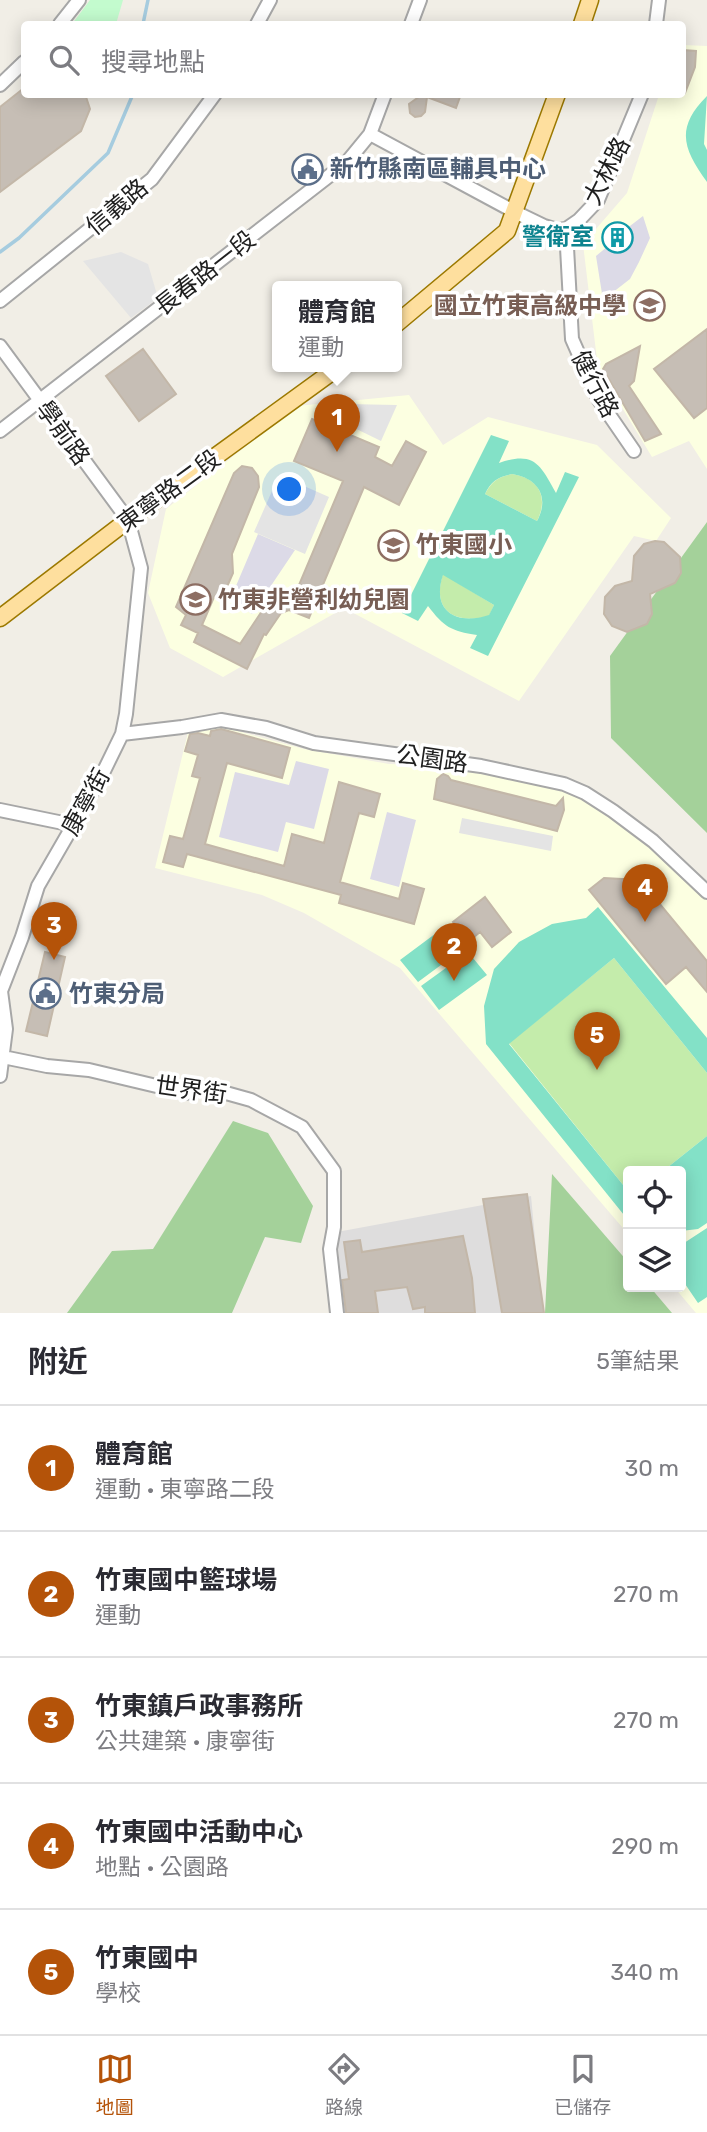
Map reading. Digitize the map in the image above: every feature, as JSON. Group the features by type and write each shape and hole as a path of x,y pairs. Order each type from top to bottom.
{"main road":[{"path":"583,21 590,0"},
{"path":"402,320 507,231 556,98"},
{"name":"東寧路二段","path":"0,618 128,520 332,372"}],"street":[{"path":"62,21 79,0"},
{"path":"259,21 270,0"},
{"path":"412,21 420,0"},
{"path":"656,21 659,0"},
{"path":"0,85 21,65"},
{"name":"信義路","path":"0,301 152,179 212,98"},
{"name":"長春路一段","path":"0,431 347,162 370,134 384,98"},
{"name":"大林路","path":"515,212 557,230 566,229 579,220 598,200 640,98"},
{"path":"370,134 515,212"},
{"name":"健行路","path":"566,229 572,339 599,400 634,450"},
{"name":"學前路","path":"0,346 128,520"},
{"name":"康寧街","path":"0,1076 6,1029 0,991 22,937 38,886 101,777 122,734 141,568 128,520"},
{"name":"公園路","path":"122,734 221,720 266,728 314,743 481,766 564,785 585,793 613,811 653,841 707,892"},
{"path":"0,810 73,825"},
{"name":"世界街","path":"3,1057 47,1066 89,1070 186,1093 208,1088 251,1100 302,1127 334,1171 334,1227 330,1249 337,1313"}],"shaded area":[{"name":"國立竹東高級中學","path":"686,45 707,46 707,469 689,441 652,457 598,368 583,244 627,193 658,98 686,98"},
{"path":"643,216 650,238 639,262 630,279 603,300 596,256 608,246 613,250 630,235 626,229"},
{"path":"121,252 148,264 158,298 131,318 83,261"},
{"name":"竹東國小","path":"409,395 443,445 488,417 597,445 671,518 656,541 634,536 519,701 344,608 223,677 170,648 148,593 166,509 297,406"},
{"path":"346,404 397,405 381,441 336,419"},
{"path":"279,475 329,497 305,554 254,532"},
{"path":"258,534 295,550 252,614 230,600"},
{"path":"215,725 304,749 389,764 468,766 563,780 663,847 707,898 707,1313 696,1313 678,1292 686,1292 686,1166 623,1166 623,1228 400,968 304,913 262,895 155,868 189,728"},
{"path":"296,761 329,769 314,829 286,822 278,852 219,837 235,772 289,785"},
{"path":"387,812 416,820 399,887 370,879"},
{"path":"462,818 553,836 551,851 459,833"},
{"path":"531,1196 542,1313 343,1313 337,1232"}],"green space":[{"path":"90,0 123,0 117,21 74,21"},
{"path":"707,96 704,144 707,150 707,182 692,159 686,139 690,118"},
{"path":"491,435 509,441 499,463 520,459 535,463 556,493 565,472 579,477 488,656 470,648 477,635 449,627 428,606 418,621 402,613","holes":["512,474 529,480 539,490 542,504 537,521 485,494 495,480","443,575 494,605 489,615 466,618 449,613 440,598"]},
{"path":"512,474 529,480 539,490 542,504 537,521 485,494 496,480"},
{"path":"707,522 707,833 611,738 610,656"},
{"path":"443,574 494,605 489,616 466,618 449,612 440,597"},
{"path":"598,907 707,1038 707,1073 614,958 509,1044 623,1185 623,1214 486,1044 484,1006 494,969 519,942 552,924 586,918"},
{"path":"447,925 464,948 418,982 400,960"},
{"path":"468,952 487,975 439,1010 421,986"},
{"path":"614,958 707,1073 707,1136 669,1166 623,1166 623,1185 509,1043"},
{"path":"233,1121 268,1133 313,1206 301,1243 265,1237 232,1313 67,1313 112,1251 153,1249"},
{"path":"707,1136 707,1223 698,1229 686,1230 686,1166 669,1166"},
{"path":"552,1174 623,1256 623,1292 654,1292 672,1313 545,1313"},
{"path":"707,1228 707,1297 698,1303 686,1285 686,1242"}],"building":[{"path":"686,50 696,51 695,67 686,90"},
{"path":"21,90 21,98 86,98 90,109 81,131 0,192 0,107"},
{"path":"417,98 427,98 425,112 421,116 415,117 410,113 409,104"},
{"path":"430,98 460,98 456,108"},
{"path":"707,329 707,408 694,418 654,369"},
{"path":"640,346 634,381 629,386 661,434 645,441 603,369 606,364"},
{"path":"143,349 176,394 139,421 106,376"},
{"path":"312,419 379,447 375,457 392,466 406,441 426,452 399,505 364,487 309,618 289,610 281,613 266,635 264,634 247,669 194,642 198,633 181,625 186,615 176,607 234,473 242,466 252,468 258,476 259,487 232,554 233,573 226,589 214,597 202,625 240,644 266,605 291,604 343,481 294,461"},
{"path":"664,542 680,557 681,573 675,583 650,594 652,614 647,624 627,632 612,626 604,614 605,597 615,586 632,581 634,556 644,544"},
{"path":"221,729 290,748 282,778 227,763 205,844 284,866 292,834 324,843 339,782 380,794 374,817 359,813 340,882 399,899 403,883 424,889 414,924 339,903 341,895 187,854 183,867 163,862 170,836 183,839 200,778 192,776 198,755 185,751 190,734 210,736 211,731"},
{"path":"443,774 451,780 556,806 563,798 564,810 557,831 434,799 437,779"},
{"path":"604,878 640,880 707,961 707,992 686,967 666,984 589,890"},
{"path":"485,897 511,932 492,947 480,932 468,942 453,922"},
{"name":"竹東分局","path":"45,952 65,957 47,1036 26,1031"},
{"path":"527,1194 544,1313 502,1313 483,1199"},
{"path":"463,1236 472,1278 475,1313 425,1313 425,1307 413,1309 407,1287 375,1291 378,1313 346,1313 342,1280 349,1279 344,1242 360,1240 362,1252"}],"waterway":[{"path":"144,21 148,0"},
{"path":"0,252 19,238 108,153 131,98"}],"place":[{"name":"新竹縣南區輔具中心","path":"307,169"},
{"name":"警衛室","path":"617,237"},
{"name":"國立竹東高級中學","path":"649,306"},
{"name":"體育館","path":"337,452"},
{"name":"竹東國小","path":"393,545"},
{"name":"竹東非營利幼兒園","path":"195,600"},
{"name":"竹東國中活動中心","path":"645,922"},
{"name":"竹東鎮戶政事務所","path":"54,960"},
{"name":"竹東國中籃球場","path":"454,981"},
{"name":"竹東分局","path":"46,994"},
{"name":"竹東國中","path":"597,1070"}]}
